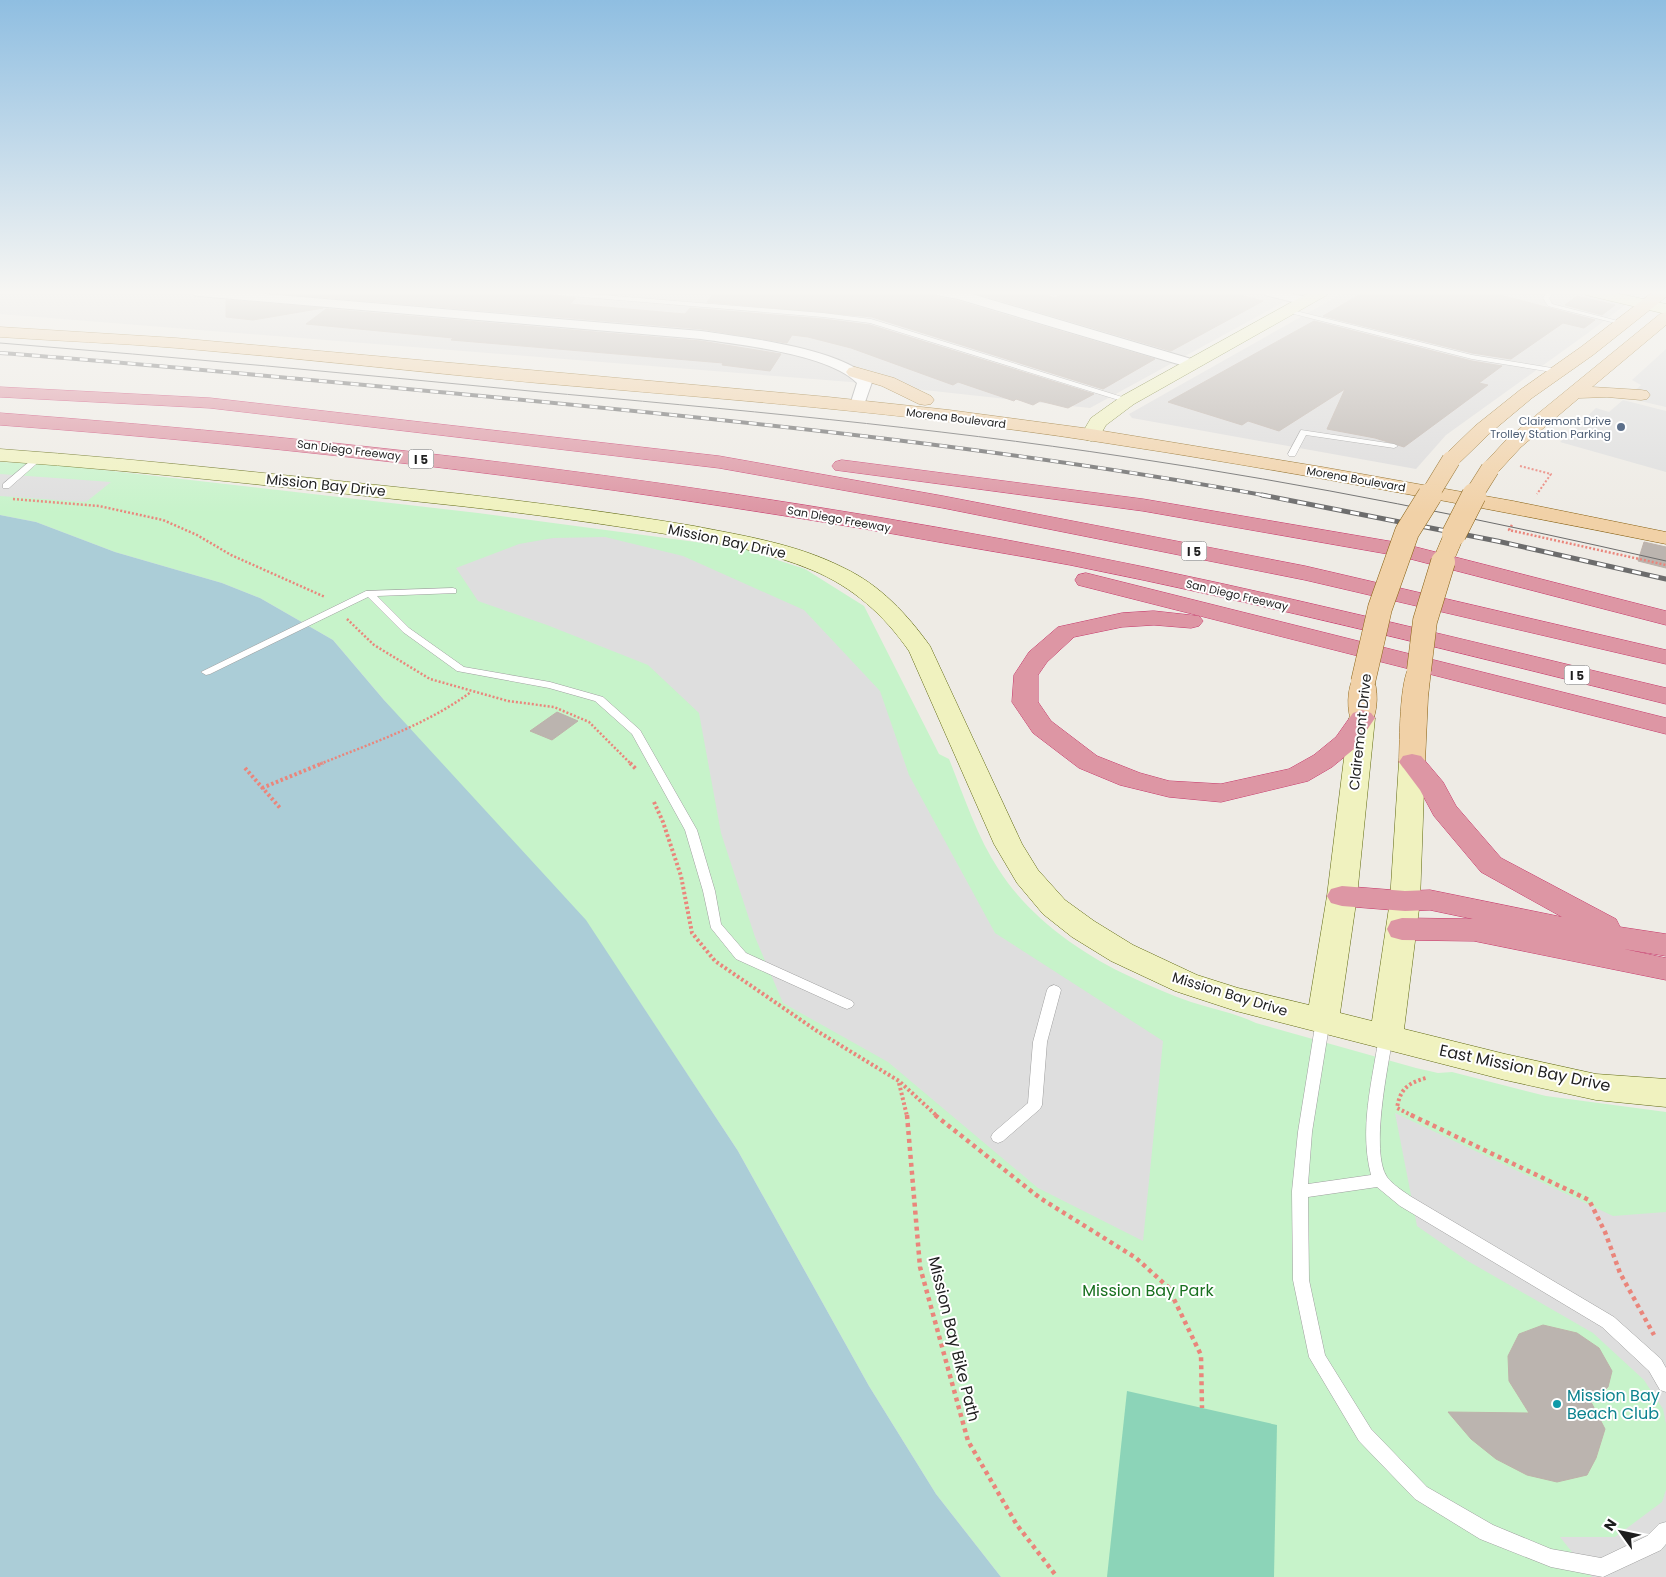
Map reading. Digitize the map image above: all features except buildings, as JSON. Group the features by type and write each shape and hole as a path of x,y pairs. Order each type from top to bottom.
{"highway":[{"name":"I 5","path":"0,392 210,403 719,462 943,502 1278,568 1666,657"},
{"name":"San Diego Freeway","path":"0,419 239,438 362,451 597,481 840,518 1100,565 1395,630 1666,696"},
{"path":"719,462 815,463 1143,505 1400,550 1666,618"},
{"path":"840,518 1666,726"},
{"path":"1454,534 1470,556 1501,576"},
{"path":"1292,633 1154,618 1122,620 1085,626 1066,632 1038,657 1026,676 1025,702 1042,727 1088,762 1130,779 1169,789 1221,793 1298,775 1323,761 1345,742 1362,718"},
{"path":"1554,697 1666,733"},
{"path":"1412,762 1433,788 1444,810 1491,865 1574,912 1631,939"},
{"path":"1342,896 1403,915 1666,969"},
{"path":"1403,915 1430,900 1589,933 1666,945"}],"main road":[{"name":"Morena Boulevard","path":"444,366 859,399 1292,454 1666,525"},
{"name":"Morena Boulevard","path":"531,366 829,388 859,399 925,400 1513,506 1666,538"},
{"path":"1094,429 1128,400 1190,366"},
{"name":"Clairemont Drive","path":"1323,1020 1342,896 1362,718 1363,682 1380,608 1400,550 1407,532 1451,460 1482,430 1526,394 1565,366"},
{"path":"1386,1036 1403,915 1416,697 1425,621 1444,562 1466,508 1490,469 1514,443 1607,366"},
{"path":"1574,393 1607,392 1641,395 1615,380 1608,366"},
{"path":"856,372 888,382 925,400"},
{"name":"Mission Bay Drive","path":"0,455 313,484 580,514 745,542 793,555 822,566 863,588 886,606 905,627 921,651 1008,844 1027,876 1054,907 1083,929 1122,953 1177,979 1236,999 1386,1036"},
{"name":"East Mission Bay Drive","path":"1386,1036 1505,1067 1596,1087 1666,1093"}],"street":[{"path":"839,366 856,372 865,382 859,399"}],"lane":[{"path":"1016,366 1128,400"},
{"path":"1525,366 1558,371"},
{"path":"1292,454 1304,432 1394,446"},
{"path":"6,486 39,458"},
{"path":"206,672 369,594 453,591"},
{"path":"369,594 406,630 461,669 550,684 599,699 636,732 691,830 709,891 715,925 741,956 847,1004"},
{"path":"998,1137 1035,1105 1040,1042 1054,990"},
{"path":"1323,1020 1305,1132 1300,1191 1301,1280 1317,1357 1365,1435 1421,1493 1487,1532 1551,1558 1602,1568 1654,1543 1666,1531"},
{"path":"1386,1036 1373,1119 1373,1155 1380,1180 1404,1200 1608,1322 1655,1365 1666,1384"},
{"path":"1300,1191 1380,1180"}],"path":[{"path":"1518,466 1551,474 1537,493 1536,499"},
{"path":"10,499 99,506 163,520 197,535 231,555 325,597 374,645 430,679 508,701 554,707 589,722 640,773"},
{"path":"262,788 428,720 448,709 471,692"},
{"path":"245,768 280,809"},
{"path":"652,798 663,822 681,876 692,933 716,961 751,988 899,1081 940,1119 1040,1198 1136,1258 1168,1287 1202,1355 1202,1408"},
{"path":"1426,1078 1406,1084 1399,1095 1397,1108 1589,1200 1605,1232 1620,1273 1658,1340"},
{"name":"Mission Bay Bike Path","path":"899,1081 909,1123 920,1267 968,1441 1017,1525 1057,1577"}],"shaded area":[{"path":"646,366 1168,366 1090,408 851,382"},
{"path":"1215,366 1543,366 1446,435 1416,469 1132,418 1129,414"},
{"path":"1648,366 1666,366 1666,407 1627,398 1641,385 1632,380"},
{"name":"Clairemont Drive Trolley Station Parking","path":"1623,400 1666,411 1666,472 1560,442 1596,408 1609,412"},
{"path":"0,474 111,482 86,502 0,496"},
{"path":"605,537 683,556 804,610 880,691 909,775 995,933 1163,1041 1143,1241 1038,1188 888,1062 783,1003 755,937 721,833 699,713 648,665 547,625 478,601 456,568 519,544 553,538"},
{"path":"1395,1113 1613,1216 1666,1212 1666,1424 1663,1409 1644,1380 1593,1333 1466,1260 1417,1226"},
{"path":"1666,1490 1666,1577 1592,1577 1560,1537 1615,1537 1662,1502"}],"green space":[{"name":"Mission Bay Park","path":"0,462 51,464 478,513 741,548 805,569 864,606 939,754 949,759 977,830 999,870 1025,903 1041,918 1058,933 1094,957 1112,968 1191,1002 1256,1023 1416,1068 1438,1073 1452,1072 1546,1096 1666,1112 1666,1577 1001,1577 936,1494 869,1386 738,1151 635,995 333,640 260,598 222,583 115,552 36,522 0,515"},
{"path":"1127,1391 1277,1425 1274,1577 1107,1577"}],"water":[{"path":"0,515 36,522 115,552 222,583 260,598 333,640 384,700 586,920 738,1151 869,1386 936,1494 1001,1577 0,1577"}],"tram line":[{"path":"261,366 755,412 1053,446 1330,491 1465,517 1666,561"}],"railway":[{"path":"154,366 687,416 882,438 1075,464 1268,496"},
{"path":"1262,495 1497,541 1666,579"}],"place":[{"name":"Clairemont Drive Trolley Station Parking","path":"1621,427"},
{"name":"Mission Bay Beach Club","path":"1557,1404"}]}
